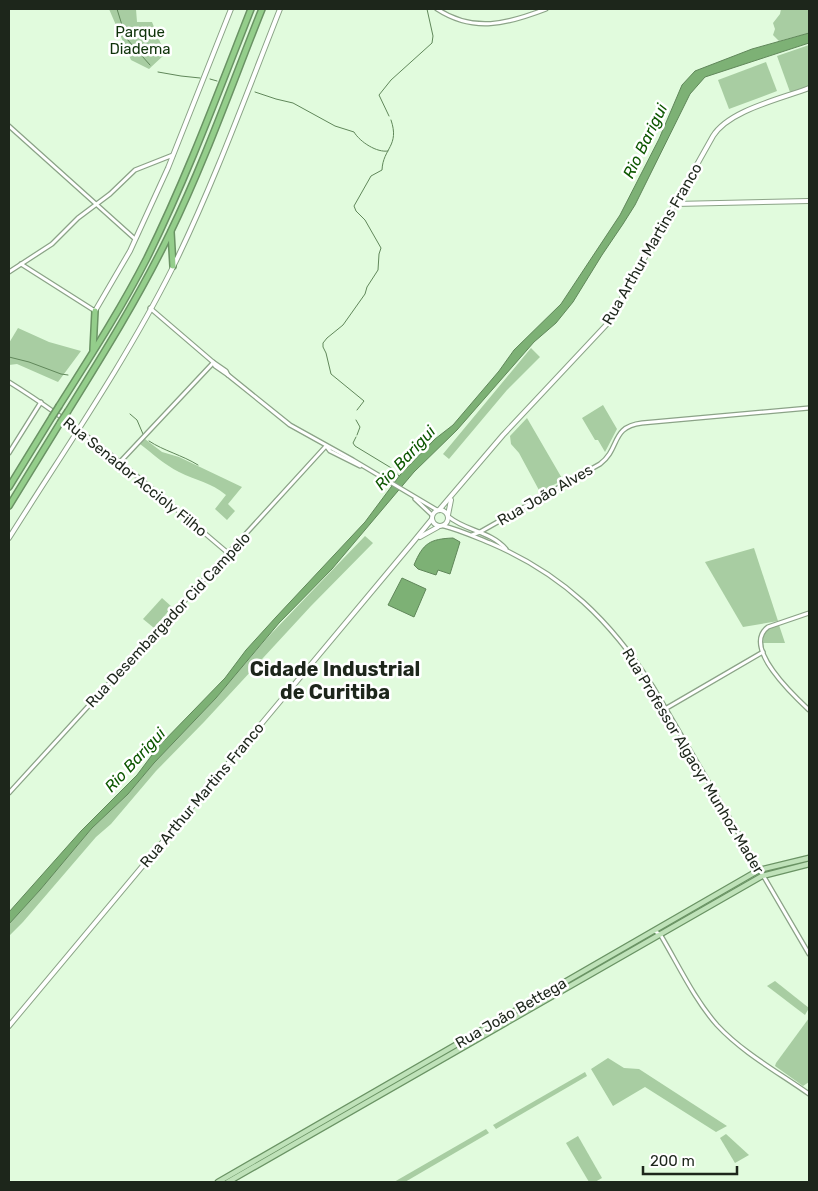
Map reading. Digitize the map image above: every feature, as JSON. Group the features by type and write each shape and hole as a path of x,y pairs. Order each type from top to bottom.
{"highway":[{"path":"9,487 92,354 133,284 175,199 251,9"},
{"path":"9,506 127,316 171,231 201,162 262,9"},
{"path":"171,231 173,266"},
{"path":"92,354 95,338 95,311"}],"main road":[{"path":"95,311 135,239 174,155 231,9"},
{"path":"9,538 78,428 173,266 218,167 280,9"},
{"name":"Rua Arthur Martins Franco","path":"438,510 513,424 605,328 721,125 740,114 809,88"},
{"path":"675,204 809,201"},
{"name":"Rua Arthur Martins Franco","path":"448,516 448,507 453,495"},
{"path":"438,510 444,511 448,516 448,522 442,526 435,525 432,517 438,510"},
{"name":"Rua Arthur Martins Franco","path":"9,1026 432,517"},
{"name":"Rua Arthur Martins Franco","path":"414,541 427,532 442,526"},
{"name":"Rua João Bettega","path":"218,1182 554,992 759,870 809,858"},
{"name":"Rua João Bettega","path":"560,988 762,876 809,864"},
{"name":"Rua João Bettega","path":"228,1182 362,1102"}],"street":[{"path":"437,9 463,21 491,24 510,21 546,9"},
{"path":"9,126 135,239"},
{"path":"9,272 52,244 78,218 135,170 174,155"},
{"path":"21,264 95,311"},
{"path":"150,308 283,420 326,446 337,455 438,510"},
{"path":"120,462 209,369 213,362"},
{"name":"Rua Senador Accioly Filho","path":"9,382 78,428 228,554"},
{"path":"9,453 41,402"},
{"name":"Rua João Alves","path":"470,535 480,532 600,464 606,459 621,432 628,426 809,408"},
{"name":"Rua Desembargador Cid Campelo","path":"9,793 326,446"},
{"path":"411,495 432,517"},
{"name":"Rua Professor Algacyr Munhoz Mader","path":"448,516 456,522 496,539 508,551"},
{"name":"Rua Professor Algacyr Munhoz Mader","path":"442,526 470,535 508,551 535,566 559,581 609,627 636,661 809,954"},
{"path":"809,613 775,624 764,630 761,639 763,652 776,676 809,710"},
{"path":"665,709 763,652"},
{"path":"654,931 660,934 698,999 716,1024 740,1045 809,1094"}],"green space":[{"name":"Parque Diadema","path":"109,9 136,9 137,22 152,22 165,54 149,69 131,60"},
{"path":"781,9 809,9 809,33 779,41 773,35 775,29 773,23 780,14"},
{"path":"809,45 809,86 790,92 777,56"},
{"path":"766,62 777,91 729,109 718,80"},
{"path":"18,328 49,342 81,351 58,382 17,364 9,365 9,343"},
{"path":"531,348 540,357 507,390 449,459 443,454"},
{"path":"603,405 617,429 605,452 598,440 595,440 582,418"},
{"path":"527,418 563,480 540,492 519,453 511,444 510,436"},
{"path":"145,439 162,452 179,457 242,487 228,504 235,511 227,520 215,509 226,495 215,487 185,475 164,463 140,444"},
{"path":"365,536 373,543 156,771 111,824 96,837 9,936 9,924 92,828 128,794 154,763 216,698 267,638"},
{"path":"754,548 778,621 743,627 705,562"},
{"path":"162,598 172,607 154,628 143,619"},
{"path":"779,625 785,643 763,643 764,634 768,629"},
{"path":"775,981 809,1008 805,1015 767,986"},
{"path":"809,1018 809,1082 803,1086 775,1066"},
{"path":"608,1058 624,1068 639,1069 727,1126 716,1132 645,1087 613,1106 591,1069"},
{"path":"585,1072 587,1076 496,1129 493,1125"},
{"path":"486,1129 489,1133 405,1182 394,1182"},
{"path":"726,1134 749,1155 735,1163 720,1138"},
{"path":"578,1136 602,1178 595,1182 589,1182 566,1143"}],"shaded area":[{"path":"809,33 809,43 705,77 690,94 635,205 573,302 556,323 534,342 457,430 414,472 332,569 279,623 216,698 154,763 128,794 92,828 9,924 9,912 81,831 137,775 158,747 225,678 246,650 365,522 400,475 435,439 453,425 499,371 514,350 561,304 620,215 659,139 682,85 695,71 752,49"},
{"path":"453,538 460,542 450,574 438,570 436,575 418,569 414,565 424,547 428,544 433,541"},
{"path":"402,578 426,589 414,617 388,605"}],"waterway":[{"path":"117,9 126,38 150,65"},
{"path":"389,116 379,95 391,80 432,43 433,36 427,9"},
{"path":"158,72 200,78"},
{"path":"210,79 217,81"},
{"path":"255,92 293,103 335,126 354,132 374,149 388,151"},
{"path":"357,410 364,401 331,374 323,343 343,325 365,294 367,287 378,270 381,248 365,220 356,211 354,206 371,176 382,170 394,136 391,120"},
{"path":"9,357 68,375"},
{"path":"130,414 137,420 143,434"},
{"path":"356,420 360,427 357,435"},
{"name":"Rio Barigui","path":"356,437 353,443 355,446 393,469 399,476"},
{"path":"149,441 198,465"}],"district":[{"name":"Cidade Industrial de Curitiba","path":"335,680"}]}
